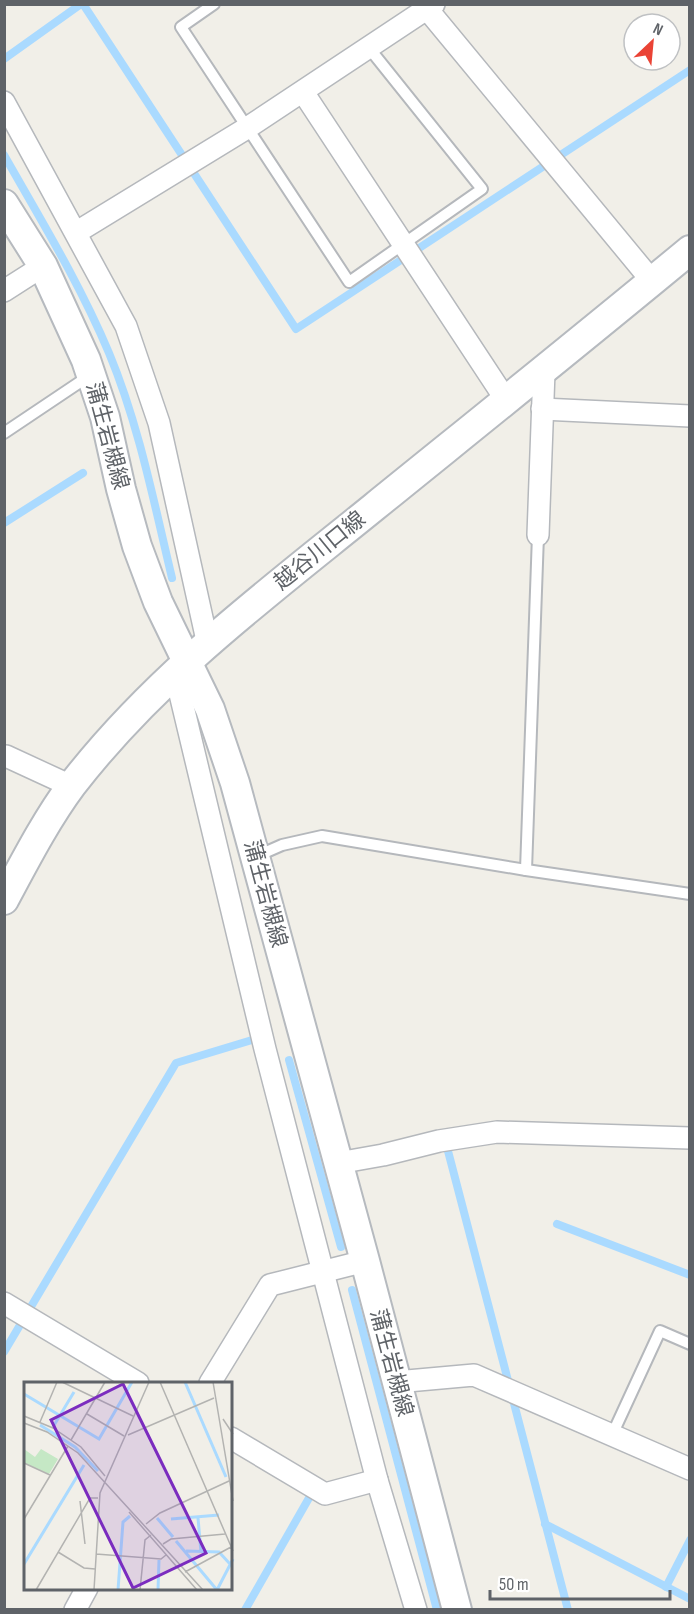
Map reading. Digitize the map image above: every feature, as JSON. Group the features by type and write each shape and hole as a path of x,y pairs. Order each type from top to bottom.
{"main road":[{"name":"蒲生岩槻線","path":"4,204 43,266 91,375 105,417 121,489 137,546 158,602 190,661 210,709 235,783 457,1610"},
{"name":"越谷川口線","path":"4,900 71,786 141,705 248,609 544,371 690,250"}],"street":[{"path":"76,232 247,128 369,48 428,6 652,281"},
{"path":"303,92 506,400"},
{"path":"4,102 126,326 159,423 190,661 265,1048 377,1480 416,1610"},
{"path":"4,291 43,266"},
{"path":"538,535 544,371"},
{"path":"542,409 690,416"},
{"path":"4,757 71,786"},
{"path":"338,1163 439,1141 497,1132 690,1138"},
{"path":"211,1382 270,1285 365,1261"},
{"path":"4,1303 136,1382"},
{"path":"396,1382 474,1375 690,1468"},
{"path":"232,1439 325,1494 377,1480"},
{"path":"75,1610 86,1590"}],"lane":[{"path":"214,4 181,27 350,282 482,189 369,48"},
{"path":"4,433 91,375"},
{"path":"526,870 538,535"},
{"path":"255,856 282,845 322,836 526,870 690,894"},
{"path":"612,1435 660,1330 690,1344"}],"waterway":[{"path":"4,59 81,4"},
{"path":"83,4 296,329 690,70"},
{"path":"4,155 73,277 98,327 120,380 152,493 172,578"},
{"path":"4,523 83,473"},
{"path":"4,1352 176,1063 252,1040"},
{"path":"289,1060 341,1247"},
{"path":"448,1151 568,1610"},
{"path":"557,1224 690,1275"},
{"path":"352,1290 437,1610"},
{"path":"245,1610 309,1498"},
{"path":"545,1524 690,1599"},
{"path":"666,1587 690,1540"}]}
